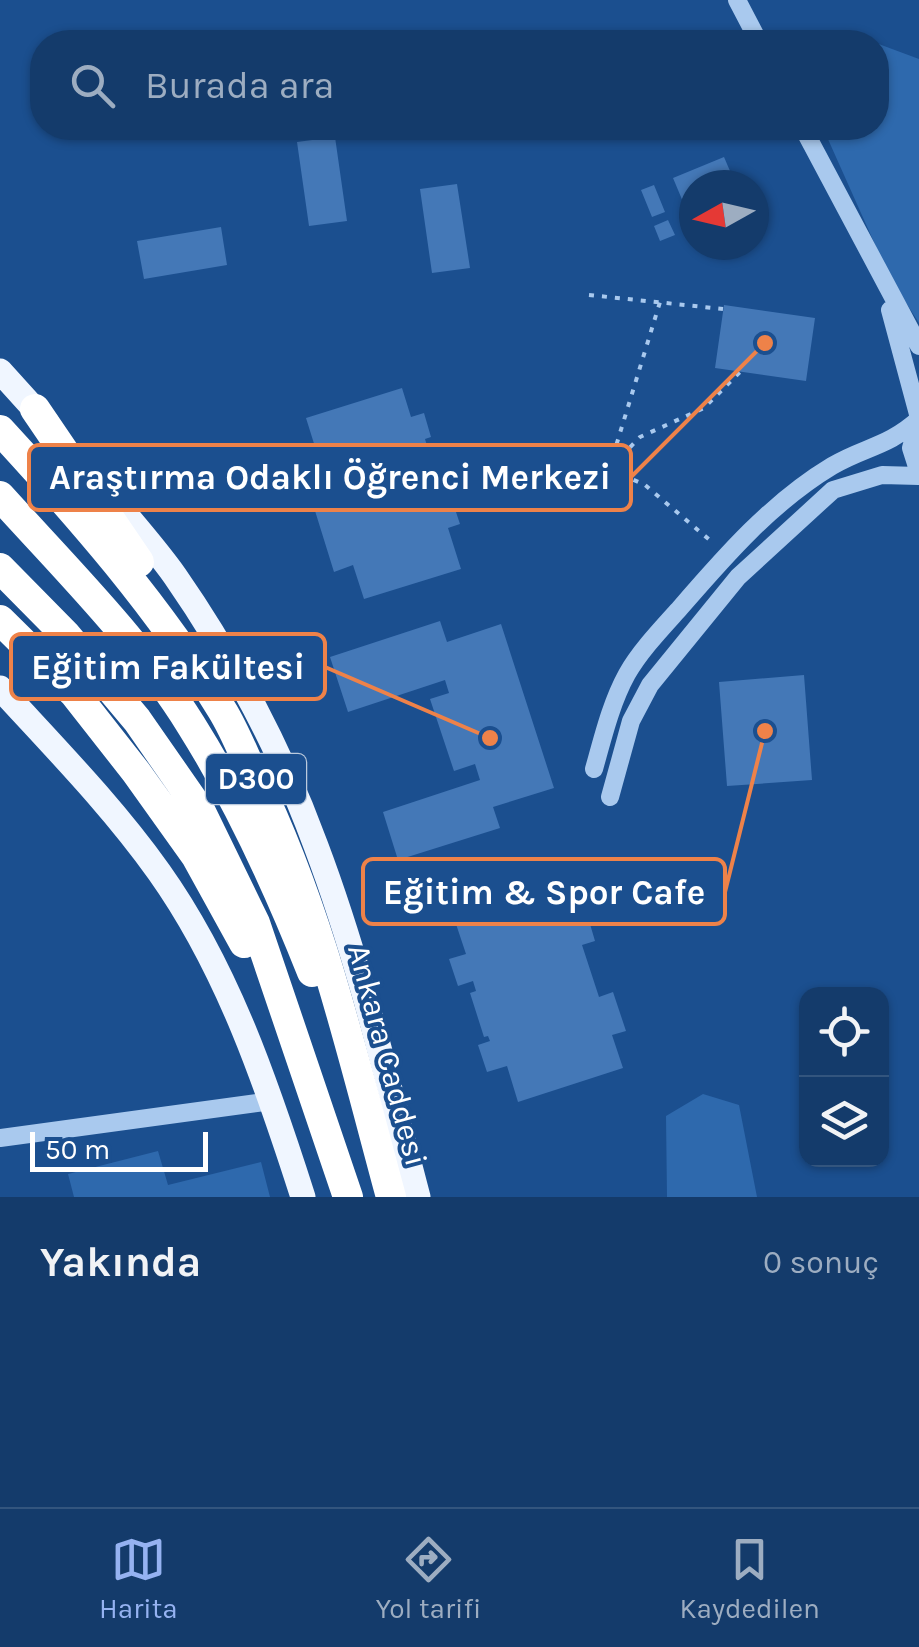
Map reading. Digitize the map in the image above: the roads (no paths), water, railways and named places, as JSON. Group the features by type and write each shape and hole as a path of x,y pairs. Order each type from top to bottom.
{"highway":[{"path":"35,409 156,587 224,712"},
{"name":"Ankara Caddesi","path":"0,430 154,608 224,712 285,840 316,924 399,1195"},
{"path":"0,496 145,661 190,723 240,810 280,892 399,1195"},
{"name":"D300","path":"0,568 65,634 137,720 202,812 256,923 348,1197"},
{"path":"0,620 74,693 196,856 297,1038"}],"main road":[{"name":"Ankara Caddesi","path":"0,371 174,576 278,756 322,863 373,1024 399,1195"},
{"path":"0,688 96,792 160,874 243,1027 303,1197"}],"street":[{"path":"737,0 753,30"},
{"path":"809,140 919,346"},
{"path":"610,797 631,721 650,685 738,577 833,490 882,475 919,474 910,448 919,419 882,281"},
{"path":"594,769 606,724 628,673 726,556 782,501 834,465 903,434 919,419"},
{"path":"0,709 38,730"},
{"path":"0,1138 272,1101"}],"place":[{"name":"Araştırma Odaklı Öğrenci Merkezi","path":"765,343"},
{"name":"Eğitim & Spor Cafe","path":"765,731"},
{"name":"Eğitim Fakültesi","path":"490,738"}]}
